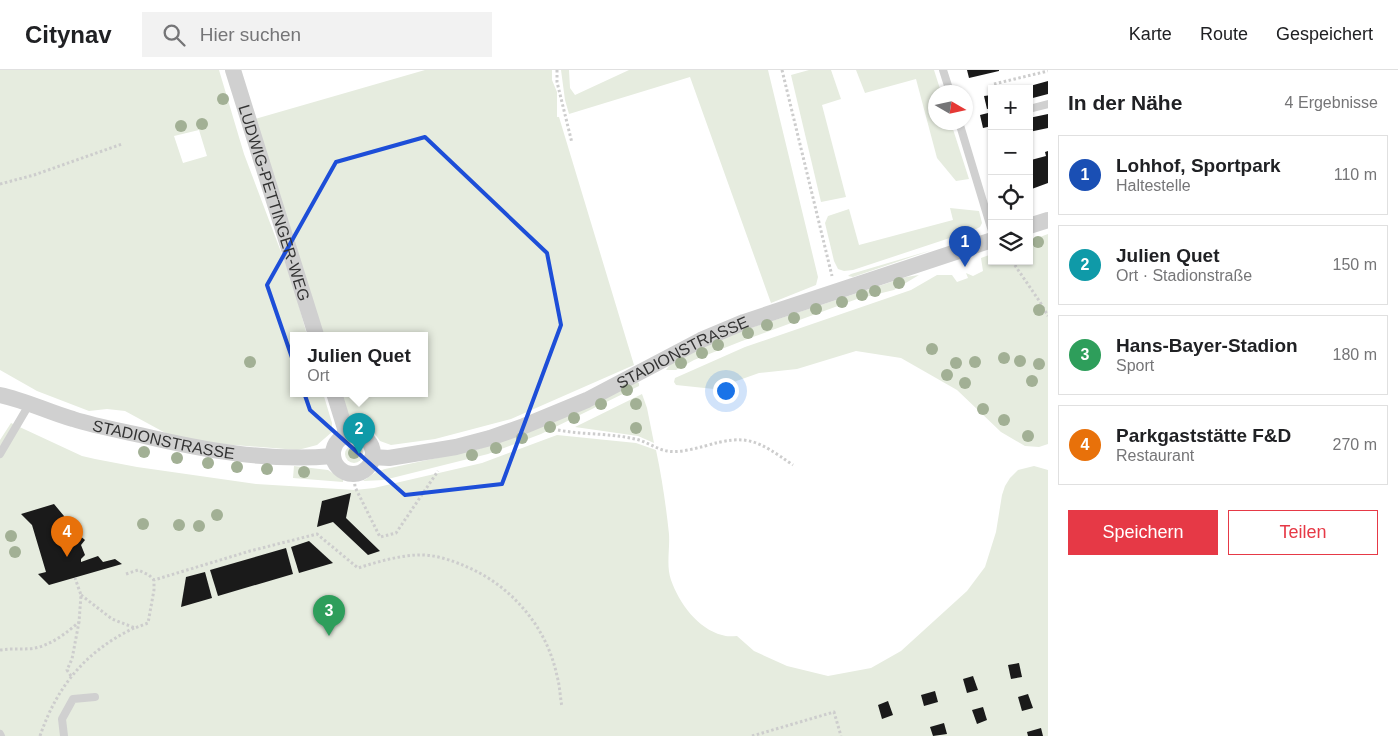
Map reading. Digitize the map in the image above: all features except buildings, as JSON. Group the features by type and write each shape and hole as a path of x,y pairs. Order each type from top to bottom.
{"street":[{"name":"LUDWIG-PETTINGER-WEG","path":"233,70 315,332"},
{"path":"1033,225 1048,220"},
{"name":"STADIONSTRASSE","path":"372,457 389,458 456,447 515,429 587,400 702,340 744,322 988,241"},
{"name":"STADIONSTRASSE","path":"0,395 30,403 71,419 164,442 206,450 294,459 333,456"},
{"path":"335,397 347,435"},
{"path":"354,434 366,439 372,450 372,457 368,467 354,474 340,470 336,466 333,456 335,445 338,441 347,435 354,434"}],"lane":[{"path":"943,70 948,85"},
{"path":"1033,108 1048,104"},
{"path":"961,130 989,220"},
{"path":"0,454 30,403"},
{"path":"64,736 62,719 73,699 94,697"}],"path":[{"path":"557,70 557,82 572,143"},
{"path":"782,70 836,291"},
{"path":"994,84 1048,70"},
{"path":"0,184 34,175 122,144"},
{"path":"1015,265 1048,316"},
{"path":"558,430 637,439 668,452 689,450 717,442 746,439 763,444 794,465"},
{"path":"354,474 355,487 380,537 396,533 438,471"},
{"path":"154,580 250,551 318,534 358,568 390,558 419,554 451,560 490,578 520,604 536,625 549,649 557,675 562,707"},
{"path":"40,736 46,716 71,676 97,650 115,637 148,623 154,580 149,575 138,570 126,574"},
{"path":"71,676 67,670 72,659 79,622 81,595 75,578"},
{"path":"81,595 112,620 135,628"},
{"path":"0,650 18,647 36,648 54,640 79,622"},
{"path":"752,736 834,712 841,736"}],"highlighted area":[{"path":"425,137 547,253 561,325 502,484 405,495 310,410 267,285 336,162"}],"shaded area":[{"path":"0,70 219,70 244,154 292,281 306,332 290,332 290,397 324,397 332,423 332,432 317,445 298,450 221,444 171,436 125,411 107,409 89,411 37,391 0,370","holes":["199,130 207,156 183,163 174,136"]},
{"path":"425,70 552,70 552,80 557,92 557,117 559,117 634,365 511,419 435,439 391,445 380,441 372,430 348,420 340,397 428,397 428,332 321,332 255,119"},
{"path":"561,70 569,70 570,88 575,95 629,70 768,70 818,277 816,285 771,303 690,77 569,114"},
{"path":"809,70 831,70 841,99 822,105 846,197 821,202 791,75"},
{"path":"856,70 934,70 939,85 928,85 928,124 916,79 865,93"},
{"path":"930,130 953,130 969,179 956,181 937,158"},
{"path":"950,208 979,211 982,223 980,227 853,270 844,271 838,269 834,261 825,223 828,216 849,209 859,245 953,220"},
{"path":"1048,234 1048,444 1039,447 1025,446 1001,432 957,390 901,358 856,351 797,369 759,373 714,389 676,385 674,382 675,378 745,347 911,290 937,275 952,275 957,282 968,278 966,273 973,276 983,271 981,258 988,255 988,265 1033,265 1033,240"},
{"path":"932,250 853,277 848,276 851,274"},
{"path":"919,275 894,290 857,299 742,341 694,360 676,370 666,370 672,362 723,337 906,277"},
{"path":"637,382 639,386 541,434 488,454 384,480 363,481 376,472 385,469 479,449"},
{"path":"642,394 647,408 654,443 638,436 575,427"},
{"path":"11,423 82,456 95,459 256,484 355,490 374,488 482,463 557,435 636,443 656,450 669,534 668,563 671,580 690,614 713,632 726,636 737,636 754,651 787,666 828,676 871,668 901,651 967,591 985,567 996,532 1002,495 1010,478 1018,470 1034,466 1048,470 1048,736 0,736 0,440"},
{"path":"350,445 358,445 363,450 361,461 350,463 345,458 345,450"},
{"path":"294,466 328,470 343,480 343,482 293,478"}],"place":[{"name":"Lohhof, Sportpark","path":"965,267"},
{"name":"Julien Quet","path":"359,454"},
{"name":"Parkgaststätte F&D","path":"67,557"},
{"name":"Hans-Bayer-Stadion","path":"329,636"}]}
